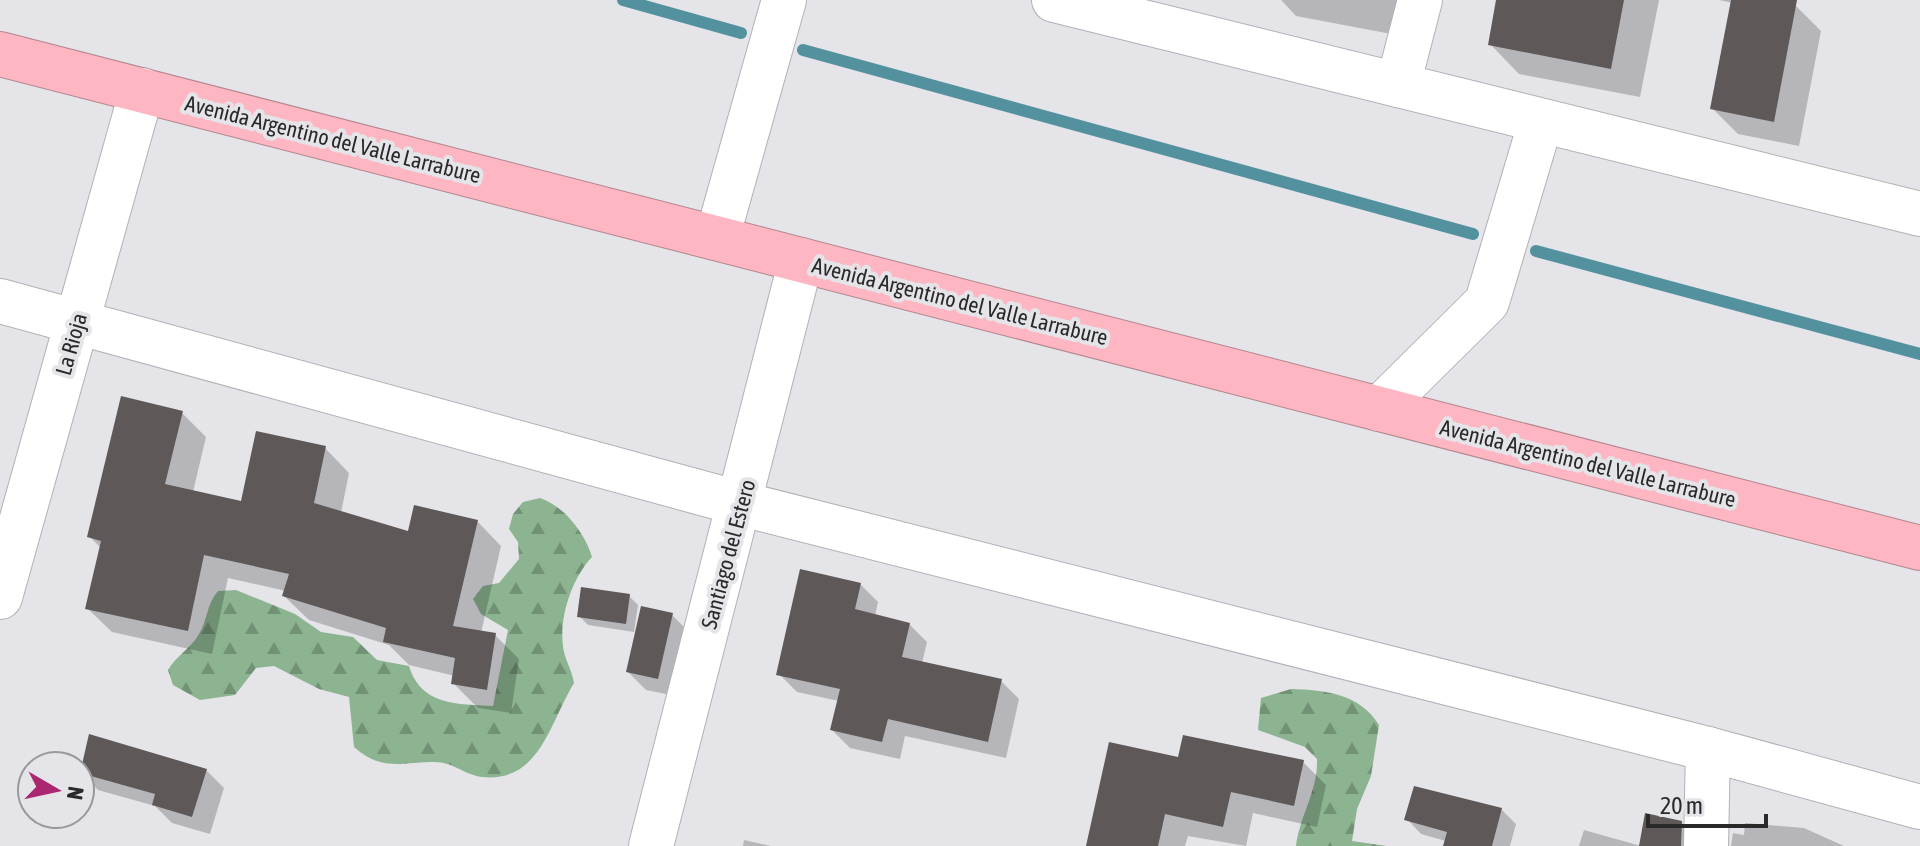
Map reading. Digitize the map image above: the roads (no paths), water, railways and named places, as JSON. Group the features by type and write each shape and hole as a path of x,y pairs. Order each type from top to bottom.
{"highway":[{"name":"Avenida Argentino del Valle Larrabure","path":"0,54 1920,548"}],"street":[{"path":"717,238 784,0"},
{"path":"1054,0 1920,214"},
{"path":"1398,85 1420,0"},
{"name":"La Rioja","path":"0,597 142,90"},
{"path":"1379,409 1487,302 1541,121"},
{"name":"Santiago del Estero","path":"651,846 742,504 801,260"},
{"path":"0,301 742,504 1708,749 1920,807"},
{"path":"1706,846 1708,749"}],"waterway":[{"path":"623,0 741,33"},
{"path":"803,50 1473,234"},
{"path":"1536,251 1920,354"}]}
